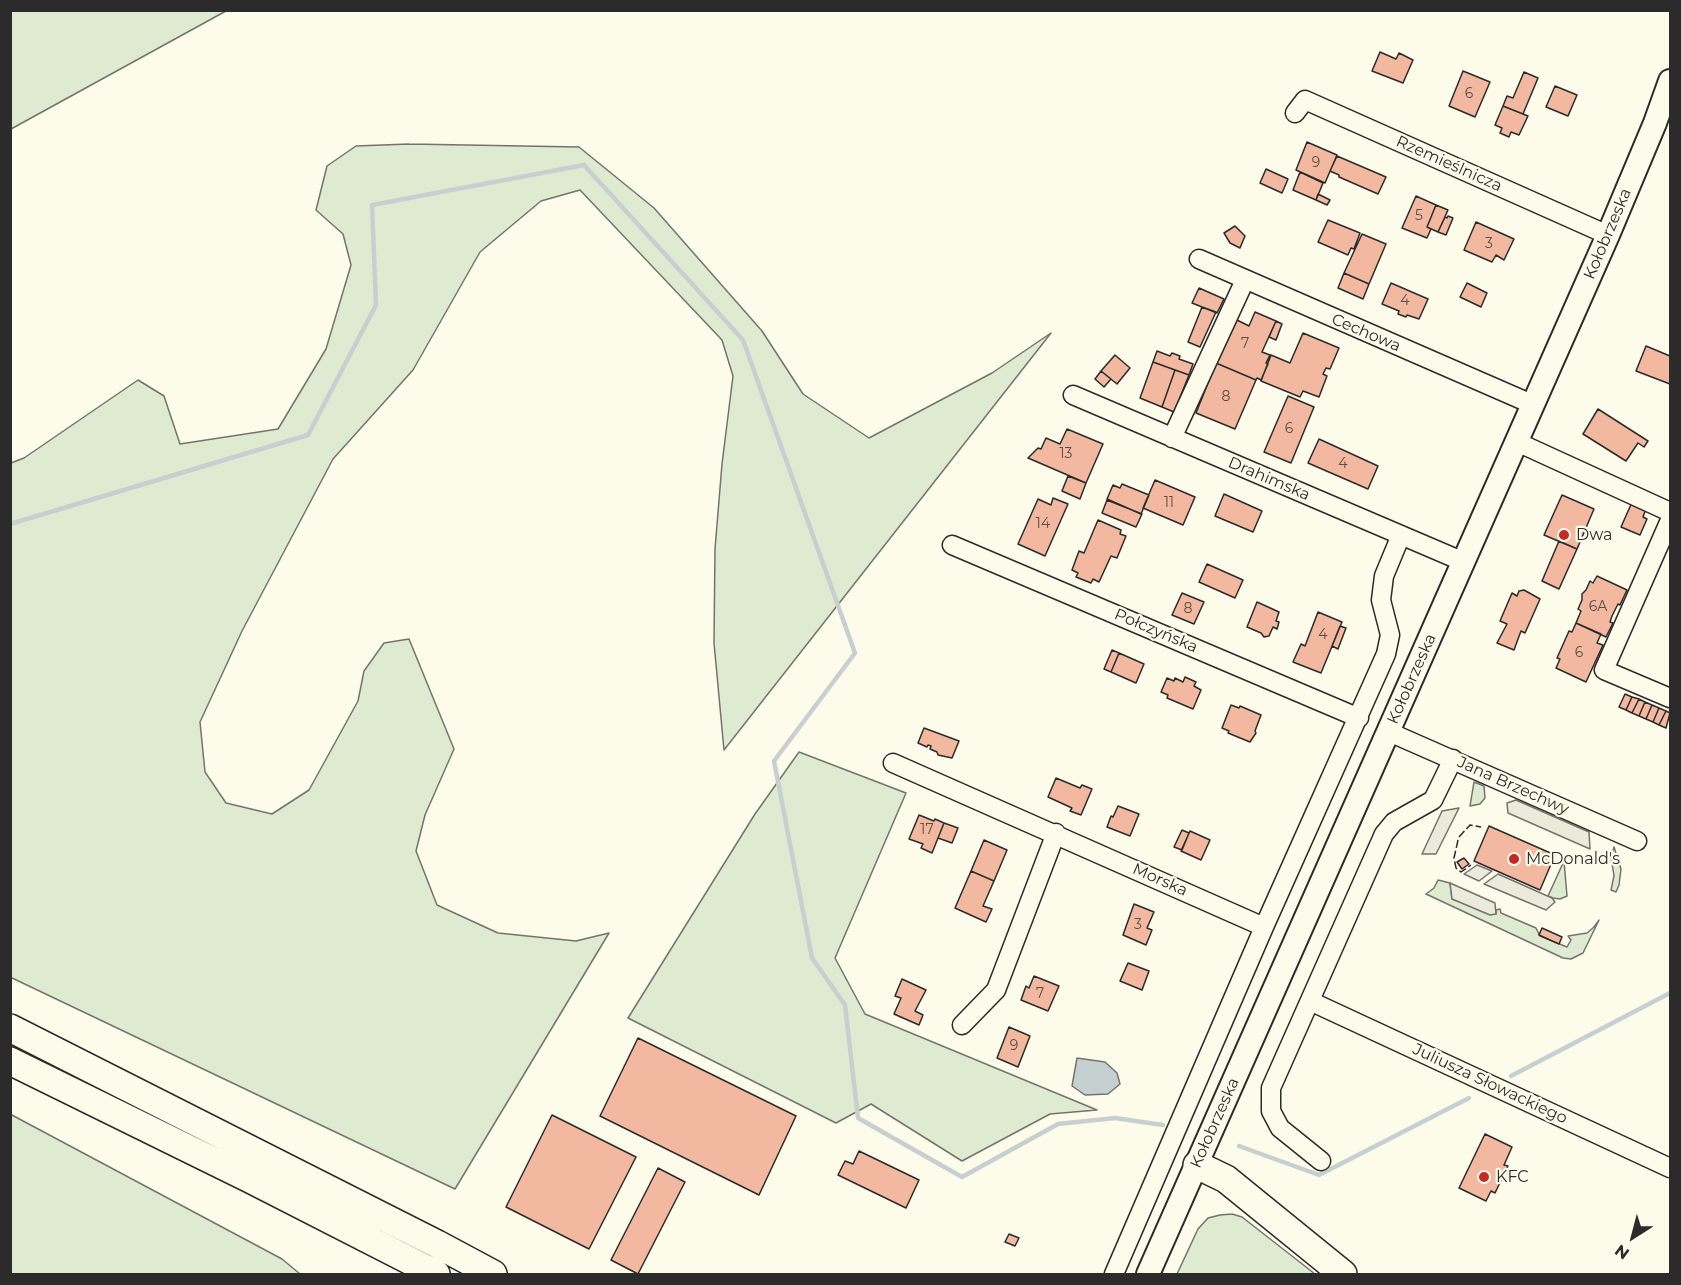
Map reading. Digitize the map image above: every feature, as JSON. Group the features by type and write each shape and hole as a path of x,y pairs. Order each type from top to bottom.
{"highway":[{"path":"10,1028 437,1244 493,1275"},
{"path":"10,1061 250,1179 436,1275"},
{"path":"1197,1165 1226,1179 1343,1275"}],"main road":[{"name":"Kołobrzeska","path":"1148,1275 1534,405 1608,236 1671,81"}],"street":[{"name":"Rzemieślnicza","path":"1295,113 1305,100 1608,236"},
{"name":"Cechowa","path":"1199,260 1534,405"},
{"path":"1172,438 1245,280"},
{"name":"Drahimska","path":"1073,395 1464,562"},
{"path":"1517,442 1671,512"},
{"path":"1671,520 1604,670 1671,698"},
{"path":"1114,1275 1264,927 1386,654 1390,635 1381,600 1384,576 1401,535"},
{"name":"Połczyńska","path":"952,545 1359,718"},
{"name":"Jana Brzechwy","path":"1389,732 1637,841"},
{"path":"1321,1161 1280,1128 1271,1111 1271,1088 1384,834 1394,822 1433,800 1453,759"},
{"name":"Morska","path":"893,763 1264,927"},
{"path":"962,1025 996,990 1056,834"},
{"name":"Juliusza Słowackiego","path":"1310,1000 1671,1168"}],"green space":[{"path":"11,10 226,10 226,11 11,129"},
{"path":"409,144 579,147 654,208 762,331 803,394 869,438 992,373 1051,333 724,750 714,643 715,549 722,464 733,376 722,340 580,190 541,201 480,252 413,370 333,459 242,631 200,722 205,772 226,803 272,814 309,790 358,701 364,671 384,643 409,639 454,749 425,815 416,851 437,905 498,933 576,941 609,933 455,1189 10,977 11,463 24,458 138,380 164,396 180,444 278,429 326,349 351,265 343,234 316,210 327,166 356,146"},
{"path":"799,752 906,793 835,958 865,1014 1097,1110 1050,1114 962,1161 871,1104 836,1123 628,1018 755,814"},
{"path":"1474,782 1484,786 1485,798 1480,804 1470,806"},
{"path":"1614,847 1621,869 1616,892 1611,890 1614,876 1611,857"},
{"path":"1564,861 1567,896 1560,899 1553,898 1548,896"},
{"path":"1438,880 1450,883 1452,899 1496,914 1496,910 1500,909 1501,913 1536,928 1540,936 1567,947 1571,940 1568,936 1587,933 1599,920 1583,953 1571,959 1563,958 1426,894 1434,888"},
{"path":"10,1114 282,1259 300,1274 11,1274"},
{"path":"1232,1214 1242,1217 1315,1274 1177,1274 1198,1229 1208,1218"}],"shaded area":[{"path":"1516,800 1589,832 1590,849 1508,813 1507,803"},
{"path":"1459,808 1436,854 1422,854 1442,811"},
{"path":"1477,865 1492,871 1479,881 1464,874"},
{"path":"1498,874 1552,898 1555,902 1546,910 1484,884"},
{"path":"1450,883 1495,903 1496,914 1490,915 1452,899"},
{"path":"1077,1058 1105,1062 1117,1073 1120,1084 1108,1094 1085,1095 1072,1086"}],"building":[{"path":"1380,52 1396,59 1399,53 1413,60 1403,83 1372,71"},
{"path":"1463,71 1490,82 1475,117 1449,106"},
{"path":"1524,72 1538,78 1523,114 1503,106 1507,96 1513,98"},
{"path":"1555,86 1577,95 1568,116 1546,107"},
{"path":"1503,106 1528,116 1519,135 1511,132 1509,137 1500,133 1502,128 1495,125"},
{"path":"1307,142 1337,155 1325,183 1296,170"},
{"path":"1337,156 1386,177 1378,194 1330,171"},
{"path":"1266,169 1288,179 1282,193 1260,183"},
{"path":"1300,172 1323,183 1316,200 1293,190"},
{"path":"1318,194 1330,200 1327,205 1316,200"},
{"path":"1416,196 1436,205 1427,227 1431,229 1427,238 1402,228"},
{"path":"1436,205 1448,210 1438,232 1427,227"},
{"path":"1445,217 1453,218 1446,235 1438,232"},
{"path":"1328,220 1360,233 1354,249 1351,248 1348,255 1318,242"},
{"path":"1476,222 1514,239 1504,260 1496,255 1492,262 1464,250"},
{"path":"1235,226 1245,236 1240,248 1230,243 1224,233"},
{"path":"1362,234 1386,244 1369,284 1344,273"},
{"path":"1344,273 1369,284 1363,299 1338,288"},
{"path":"1391,283 1428,299 1419,319 1398,314 1399,311 1382,304"},
{"path":"1467,283 1487,293 1481,307 1460,297"},
{"path":"1199,288 1224,299 1217,313 1192,303"},
{"path":"1202,307 1216,312 1200,347 1188,342"},
{"path":"1255,312 1276,321 1262,352 1270,355 1261,380 1216,363 1235,319 1249,326"},
{"path":"1276,321 1282,324 1276,340 1269,337"},
{"path":"1303,333 1339,348 1330,369 1326,368 1323,374 1327,376 1319,397 1303,391 1300,397 1261,381 1271,355 1290,363"},
{"path":"1646,346 1670,356 1670,384 1636,371"},
{"path":"1157,351 1170,356 1172,353 1180,356 1179,359 1193,364 1189,375 1153,362"},
{"path":"1115,355 1130,368 1117,384 1101,371"},
{"path":"1153,362 1175,370 1162,407 1140,398"},
{"path":"1216,363 1256,380 1235,429 1196,413"},
{"path":"1175,370 1189,375 1174,412 1162,407"},
{"path":"1101,371 1111,379 1104,387 1095,379"},
{"path":"1288,396 1314,407 1291,463 1264,452"},
{"path":"1598,409 1648,441 1644,447 1638,443 1626,461 1583,434"},
{"path":"1067,429 1103,444 1086,483 1028,458 1038,448 1041,449 1046,438 1060,444"},
{"path":"1319,439 1378,466 1368,489 1308,463"},
{"path":"1068,476 1086,483 1080,499 1062,491"},
{"path":"1155,480 1195,497 1183,525 1143,508"},
{"path":"1122,484 1149,495 1141,514 1107,499 1113,485 1120,488"},
{"path":"1224,494 1262,511 1253,532 1215,516"},
{"path":"1562,495 1594,509 1577,549 1544,535"},
{"path":"1053,498 1068,504 1045,556 1018,544 1038,499 1051,505"},
{"path":"1107,500 1142,514 1136,527 1102,513"},
{"path":"1633,500 1647,506 1643,517 1647,519 1640,535 1621,527"},
{"path":"1098,520 1121,530 1120,534 1126,536 1117,558 1111,556 1099,582 1093,579 1091,583 1076,577 1078,573 1072,570 1079,551 1084,553"},
{"path":"1559,541 1577,549 1559,589 1542,581"},
{"path":"1207,564 1243,580 1235,598 1199,582"},
{"path":"1597,576 1627,590 1612,616 1610,622 1613,623 1606,637 1576,623 1581,611 1578,609 1582,594 1590,581 1593,583"},
{"path":"1524,590 1540,599 1525,633 1521,631 1514,650 1497,643 1507,624 1500,621 1512,593 1517,596 1519,591"},
{"path":"1182,593 1204,602 1194,624 1172,615"},
{"path":"1257,602 1279,612 1276,621 1279,622 1277,629 1273,627 1269,636 1264,637 1261,633 1247,627"},
{"path":"1318,612 1342,622 1321,673 1293,662 1301,644 1305,646"},
{"path":"1576,623 1601,634 1597,643 1603,645 1586,682 1556,668 1560,659 1557,658 1569,631 1572,632"},
{"path":"1340,626 1346,628 1338,649 1332,646"},
{"path":"1112,650 1119,653 1111,672 1104,669"},
{"path":"1119,653 1144,664 1136,683 1111,672"},
{"path":"1185,677 1196,682 1194,686 1201,690 1193,709 1167,698 1168,695 1161,692 1167,678 1174,681 1175,678 1183,682"},
{"path":"1625,694 1632,697 1626,710 1619,707"},
{"path":"1632,697 1639,699 1632,713 1626,710"},
{"path":"1639,699 1645,702 1639,716 1632,713"},
{"path":"1645,702 1652,705 1646,719 1639,716"},
{"path":"1231,705 1239,708 1240,706 1261,715 1256,733 1250,742 1222,728"},
{"path":"1652,705 1659,708 1653,722 1646,719"},
{"path":"1659,708 1666,711 1659,725 1653,722"},
{"path":"1666,711 1670,713 1666,728 1659,725"},
{"path":"924,728 959,741 952,758 938,755 930,749 931,746 927,747 918,743"},
{"path":"1056,778 1080,788 1082,785 1092,789 1081,815 1070,811 1072,808 1048,797"},
{"path":"1118,806 1139,814 1130,836 1107,827"},
{"path":"919,815 944,823 932,853 921,848 923,844 909,839"},
{"path":"944,823 958,828 952,843 938,838"},
{"name":"McDonald's","path":"1489,826 1555,855 1540,890 1474,861"},
{"path":"1182,830 1189,833 1182,850 1174,847"},
{"path":"1190,831 1210,840 1201,860 1181,851"},
{"path":"984,840 1007,850 994,881 971,871"},
{"path":"1464,858 1469,864 1462,869 1457,862"},
{"path":"971,871 994,881 983,906 992,909 986,922 955,908"},
{"path":"1134,904 1154,912 1147,928 1152,930 1146,945 1123,935"},
{"path":"1542,928 1562,937 1559,944 1539,935"},
{"path":"1128,963 1149,971 1142,990 1120,981"},
{"path":"1034,976 1059,986 1048,1011 1021,1000 1026,986 1029,988"},
{"path":"902,979 926,990 915,1011 923,1015 919,1025 894,1014 901,998 895,996"},
{"path":"1009,1027 1030,1036 1018,1067 997,1058"},
{"path":"638,1038 796,1116 759,1195 600,1116"},
{"path":"552,1115 636,1157 589,1249 506,1207"},
{"name":"KFC","path":"1485,1134 1512,1147 1504,1165 1508,1166 1495,1193 1491,1191 1486,1201 1459,1188"},
{"path":"859,1151 919,1180 906,1208 838,1175 845,1161 853,1164"},
{"path":"658,1168 685,1182 638,1274 611,1260"},
{"path":"1009,1234 1019,1238 1015,1246 1005,1242"}],"waterway":[{"path":"10,524 308,435 376,305 372,205 584,165 743,340 855,653 774,761 812,958 845,1005 858,1118 962,1177 1058,1124 1115,1118 1163,1125"},
{"path":"1511,1076 1670,993"},
{"path":"1239,1146 1319,1175 1469,1098"}],"fence":[{"path":"1459,837 1470,825 1481,827"},
{"path":"1458,840 1454,858 1456,868 1461,872 1471,865"}],"place":[{"name":"Dwa","path":"1564,535"},
{"name":"McDonald's","path":"1514,859"},
{"name":"KFC","path":"1484,1177"}]}
